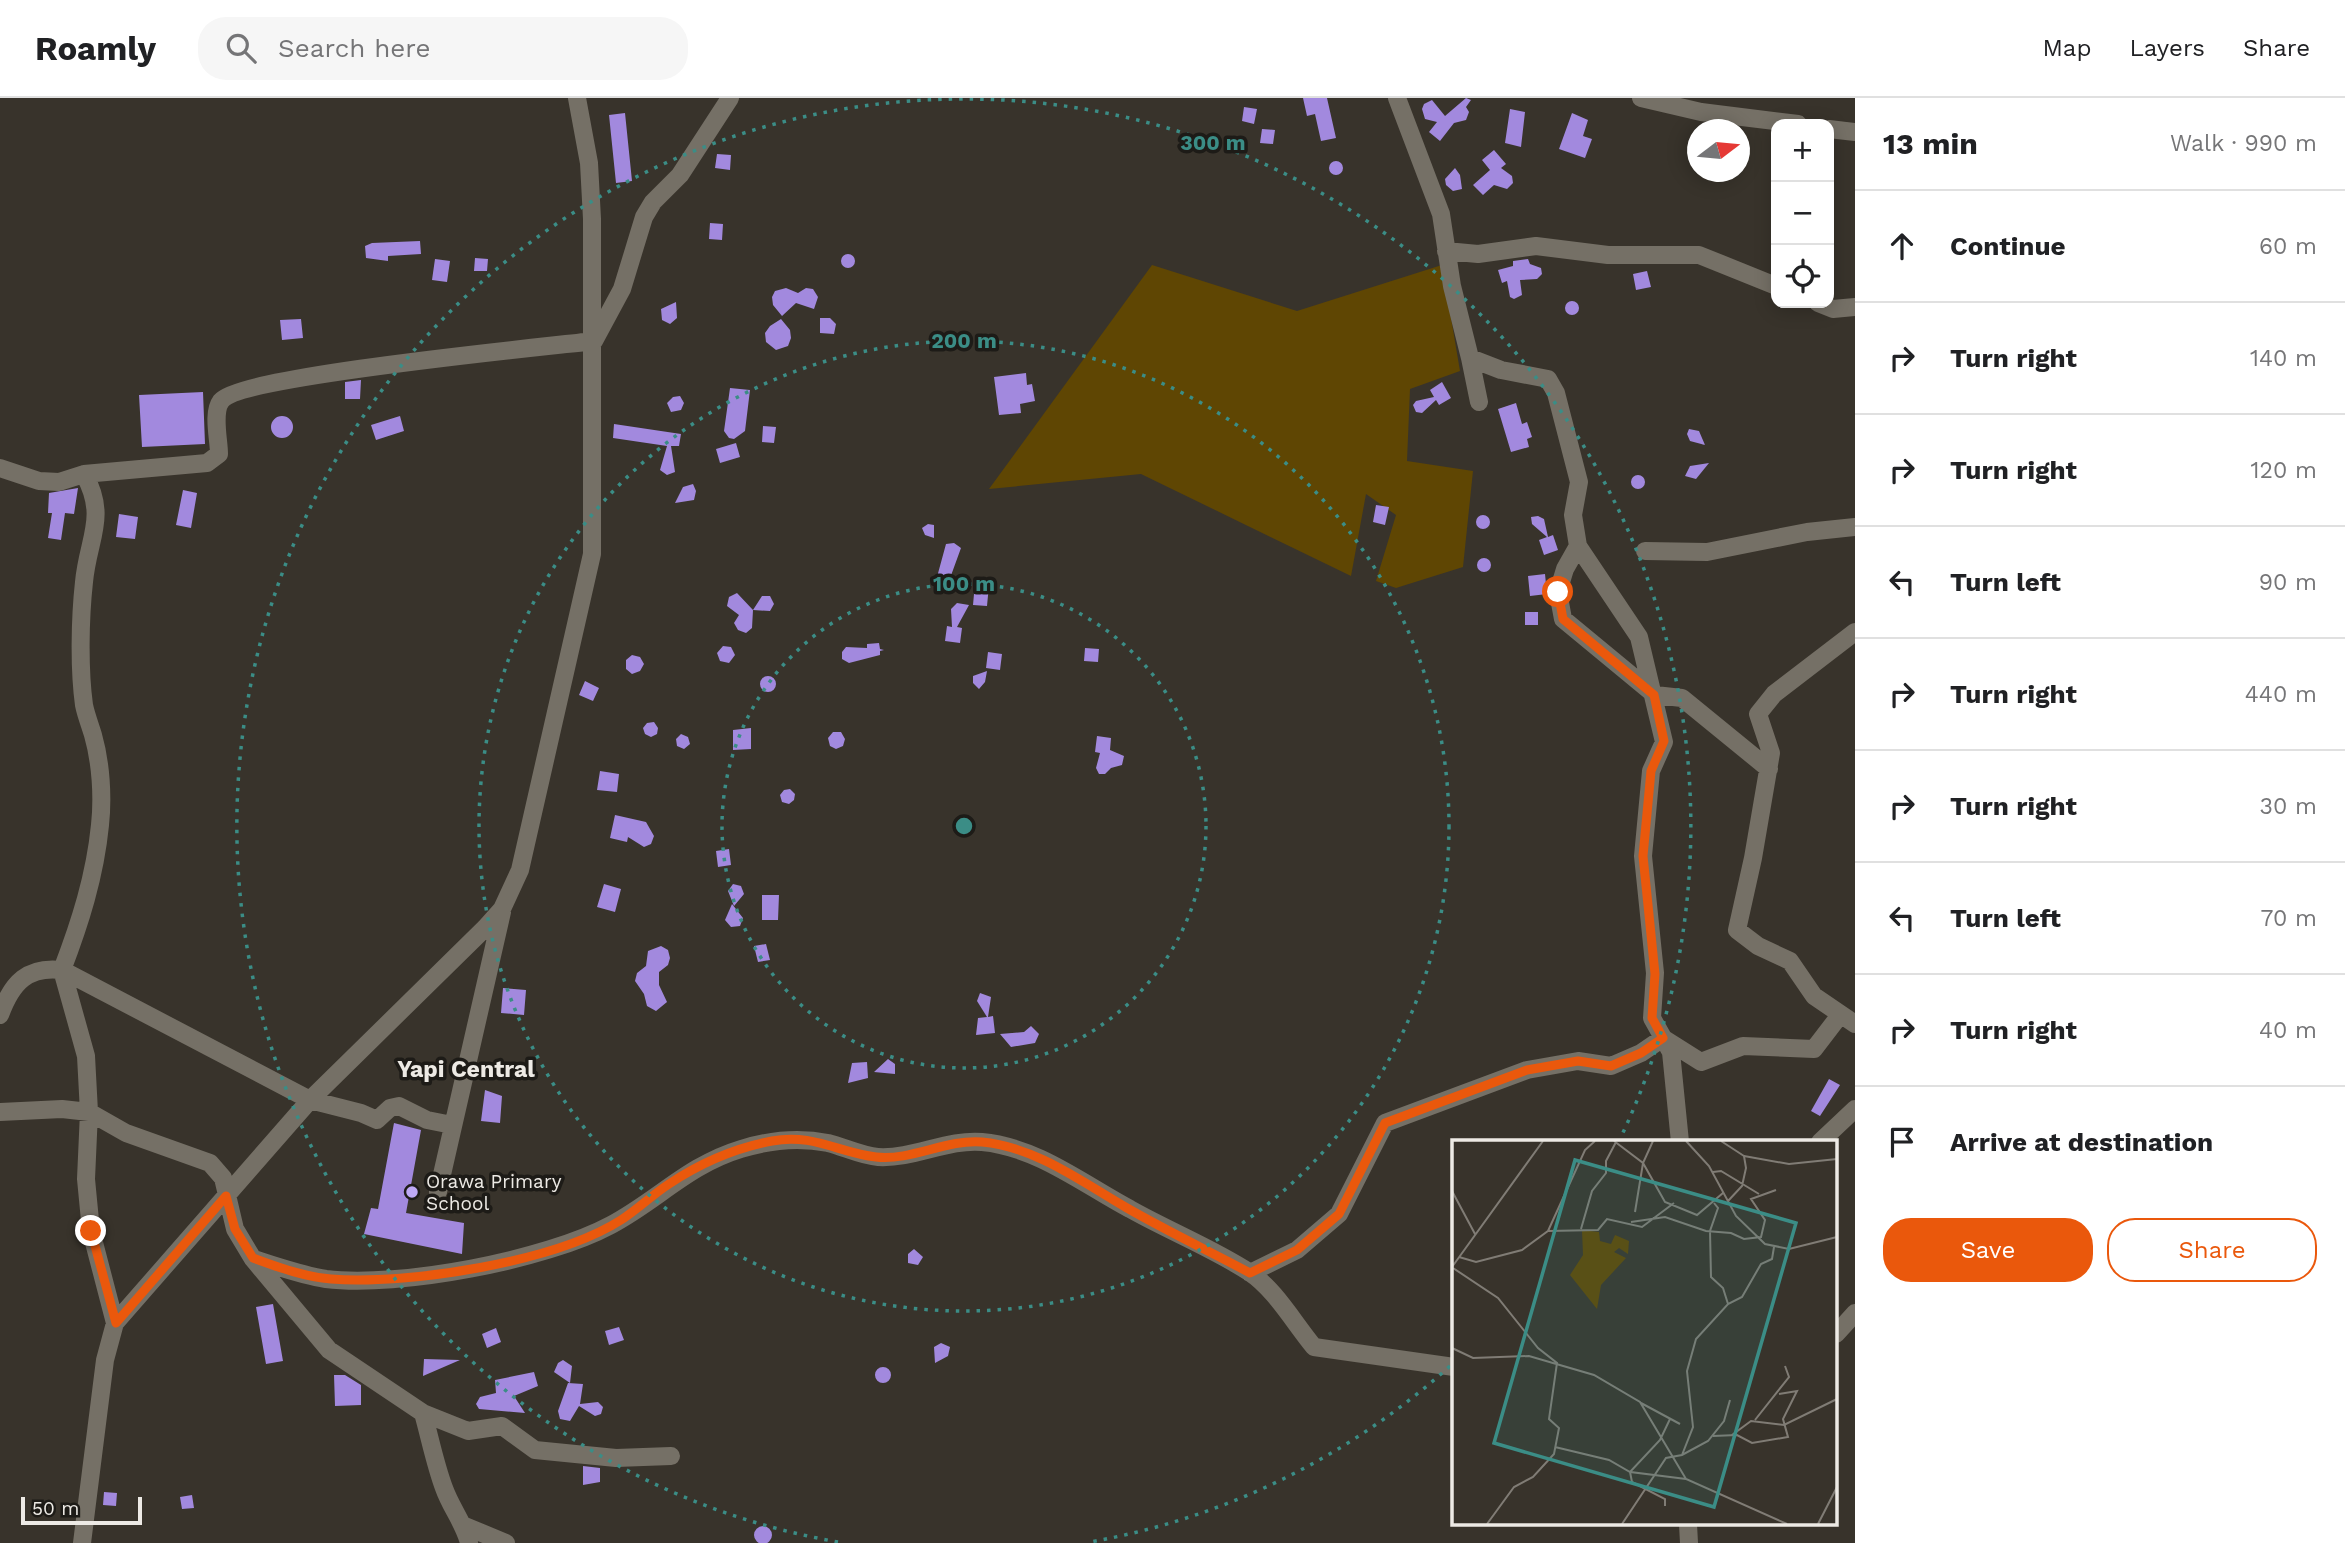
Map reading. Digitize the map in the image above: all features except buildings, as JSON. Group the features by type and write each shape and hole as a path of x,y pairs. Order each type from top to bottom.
{"street":[{"path":"438,1192 502,909 520,870 591,565 594,341 589,163 577,98"},
{"path":"594,341 622,289 644,217 653,202 680,176 730,98"},
{"path":"1397,98 1441,214 1446,251 1479,402"},
{"path":"1640,98 1701,112 1771,121"},
{"path":"1834,130 1855,132"},
{"path":"1446,251 1478,254 1536,246 1608,256 1699,255 1771,284"},
{"path":"1830,308 1855,307"},
{"path":"0,468 51,482 84,474 198,465 216,459 219,454 217,412 220,402 242,391 278,382 373,368 594,341"},
{"path":"1470,358 1501,370 1548,379 1556,393 1578,482 1573,515 1578,546 1639,636 1664,741 1651,771 1643,856 1655,974 1652,1018 1671,1052 1680,1140"},
{"path":"84,474 96,502 97,520 84,581 83,672 84,704 100,771 100,824 93,872 80,924 62,970 83,1043 89,1112 86,1178 91,1231 116,1323"},
{"path":"1645,551 1707,552 1807,532 1855,527"},
{"path":"1578,546 1565,569 1558,592 1563,619 1654,695 1682,698 1769,769"},
{"path":"1663,1038 1701,1062 1743,1046 1814,1049 1848,1019 1814,996 1790,961 1758,946 1737,930 1771,753 1758,714 1774,694 1855,632"},
{"path":"82,1543 105,1360 116,1323 310,1100 502,909"},
{"path":"0,1015 4,1004 29,972 42,968 62,970 310,1100 361,1113 377,1120 390,1108 399,1106 427,1120 452,1125"},
{"path":"1250,1273 1297,1250 1339,1214 1385,1123 1527,1070 1578,1061 1611,1066 1641,1053 1663,1038"},
{"path":"1822,1140 1855,1109"},
{"path":"0,1112 89,1112 126,1133 210,1163 223,1178 235,1229 253,1258 329,1350 423,1413 468,1431 502,1426 535,1450 616,1458 671,1455"},
{"path":"253,1258 303,1275 356,1280 442,1274 556,1248 599,1232 703,1164 740,1149 773,1141 800,1139 876,1157 901,1156 962,1143 998,1144 1061,1168 1128,1208 1250,1273 1269,1291 1314,1347 1452,1367"},
{"path":"1838,1333 1855,1313"},
{"path":"423,1413 443,1487 467,1535 506,1543"}],"shaded area":[{"path":"1152,265 1297,311 1442,265 1460,371 1410,389 1407,461 1473,471 1463,567 1396,588 1376,581 1396,515 1366,494 1351,576 1141,474 989,489"}],"place":[{"name":"Orawa Primary School","path":"412,1192"}],"district":[{"name":"Yapi Central","path":"466,1069"}],"route":[{"path":"91,1231 116,1323 226,1196 235,1229 253,1258 303,1275 330,1279 356,1280 442,1274 556,1248 599,1232 621,1220 669,1184 703,1164 740,1149 773,1141 800,1139 828,1143 876,1157 901,1156 962,1143 980,1142 998,1144 1061,1168 1128,1208 1250,1273 1297,1250 1339,1214 1385,1123 1527,1070 1578,1061 1611,1066 1641,1053 1663,1038 1652,1018 1655,974 1643,856 1651,771 1664,741 1654,695 1563,619 1558,592"}]}
